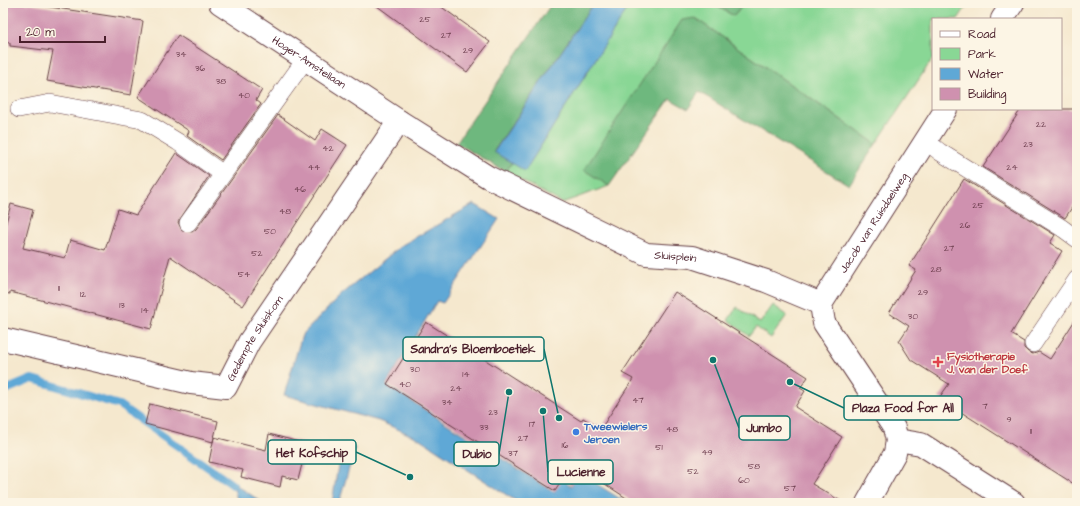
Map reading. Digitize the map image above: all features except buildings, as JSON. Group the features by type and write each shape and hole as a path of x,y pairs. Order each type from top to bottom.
{"street":[{"name":"Hoger-Amstellaan","path":"220,3 399,121"},
{"path":"1003,18 1012,3"},
{"name":"Jacob van Ruisdaelweg","path":"821,304 945,110"},
{"name":"Sluisplein","path":"399,121 488,177 646,254 692,257 766,281 821,304"},
{"name":"Gedempte Sluiskom","path":"3,339 191,383 226,387 249,342 399,121"},
{"path":"821,304 824,323 894,428 897,440 895,453 867,503"},
{"path":"897,440 921,444 1014,503"}],"lane":[{"path":"188,223 305,60"},
{"path":"20,109 50,103 142,120 178,142 224,174"},
{"path":"926,141 940,152 1062,228 1077,240"},
{"path":"1033,344 1077,279"}],"green space":[{"path":"552,3 594,3 494,151 512,162 506,172 456,143"},
{"path":"631,3 711,3 734,16 745,3 969,3 959,18 932,18 932,60 876,144 695,18 585,170 609,186 562,203 506,172 512,162 525,171"},
{"path":"711,3 745,3 734,16"},
{"path":"695,18 876,144 849,185 699,92 688,109 670,99 609,186 584,170 682,20"},
{"path":"773,305 787,315 771,338 756,327 749,336 728,320 737,307 760,323"}],"water":[{"path":"594,3 631,3 525,171 494,152"},
{"path":"474,204 499,219 443,303 437,301 386,385 554,492 562,480 571,486 579,473 627,503 519,503 420,439 379,421 284,395 302,335 341,295 402,245"},
{"path":"341,447 355,448 339,503 332,503"},
{"path":"232,482 263,503 235,503 237,499"}],"waterway":[{"path":"3,391 32,379 119,405 233,485"}],"place":[{"name":"Jumbo","path":"713,360"},
{"name":"Fysiotherapie J. van der Doef","path":"938,362"},
{"name":"Plaza Food for All","path":"790,382"},
{"name":"Dubio","path":"509,392"},
{"name":"Lucienne","path":"543,411"},
{"name":"Sandra's Bloemboetiek","path":"559,418"},
{"name":"Tweewielers Jeroen","path":"576,432"},
{"name":"Het Kofschip","path":"410,477"}]}
